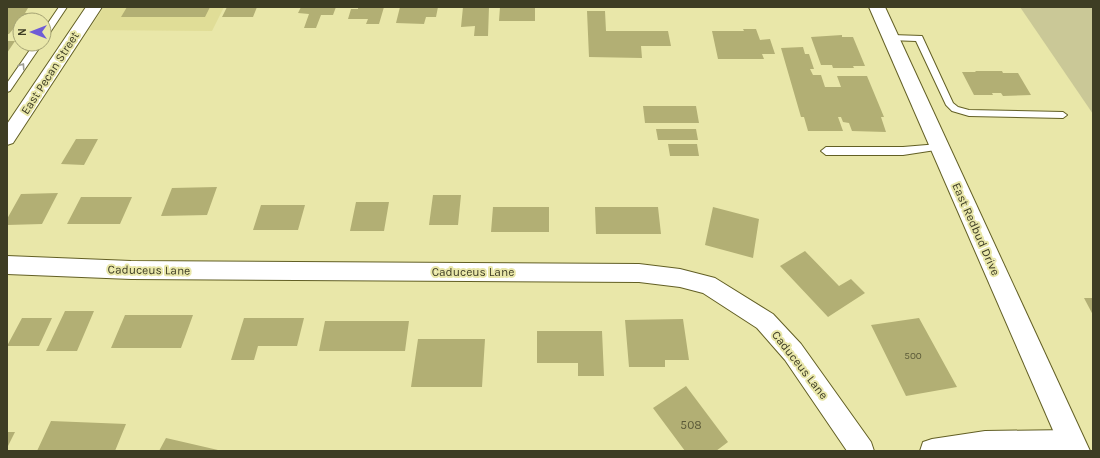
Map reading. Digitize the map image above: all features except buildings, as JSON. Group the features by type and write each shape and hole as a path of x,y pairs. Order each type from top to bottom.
{"street":[{"name":"East Pecan Street","path":"7,138 94,7"},
{"name":"East Redbud Drive","path":"877,7 1074,446"},
{"name":"Caduceus Lane","path":"7,265 130,270 639,273 680,278 708,285 765,321 793,352 862,451"},
{"path":"932,451 985,443 1074,446"}],"lane":[{"path":"52,23 63,7"},
{"path":"892,38 919,38 950,105 955,110 970,113 1062,115"},
{"path":"7,89 32,52"},
{"path":"826,150 903,151 939,147"}],"shaded area":[{"path":"104,7 224,7 212,31 89,30"},
{"path":"1020,7 1093,7 1093,114"}]}
